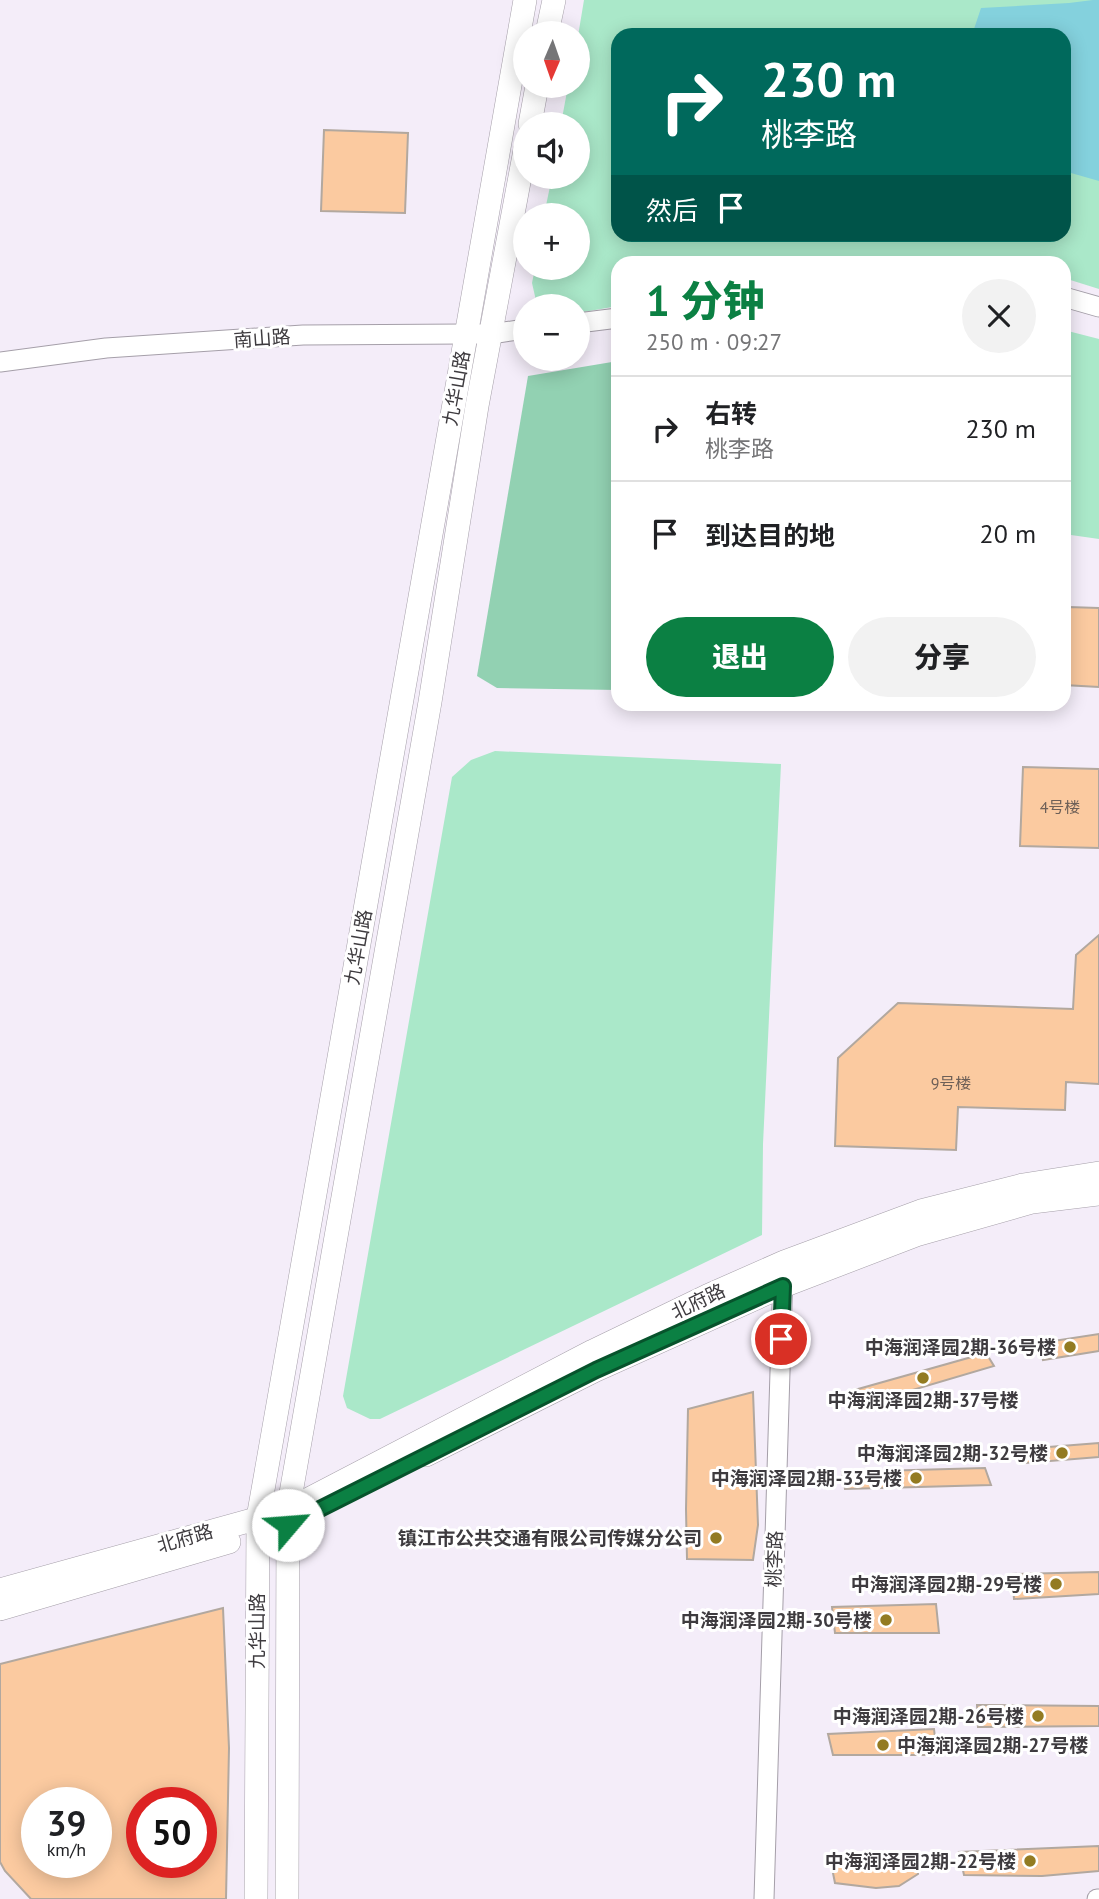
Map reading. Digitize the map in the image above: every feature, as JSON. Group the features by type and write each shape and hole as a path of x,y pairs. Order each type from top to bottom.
{"main road":[{"name":"九华山路","path":"256,1899 258,1525 525,0"},
{"path":"550,21 554,0"},
{"name":"九华山路","path":"287,1899 288,1517 430,702 477,406 518,189"},
{"name":"北府路","path":"288,1517 593,1351 784,1262 921,1211 1023,1185 1099,1174"},
{"name":"北府路","path":"0,1590 288,1517 596,1370 783,1286 916,1235 1032,1202 1099,1194"},
{"name":"北府路","path":"0,1609 258,1525"}],"street":[{"path":"1071,299 1099,307"},
{"path":"590,322 611,319"},
{"name":"南山路","path":"0,362 106,348 303,335 491,334 513,331"},
{"name":"桃李路","path":"764,1899 784,1262"}],"green space":[{"path":"584,0 1099,0 1099,289 1071,280 1071,256 611,256 611,307 590,311 590,294 534,294 533,280 590,280 590,203 547,203 549,189 590,189 590,112 563,112 566,98 590,98 590,21 580,21"},
{"path":"1071,332 1099,339 1099,539 1071,535"},
{"path":"611,362 611,690 497,688 477,676 528,376 558,371 590,371 590,366"},
{"path":"495,751 781,764 763,1144 762,1235 380,1419 370,1419 347,1408 343,1396 452,777 471,760"}],"water":[{"path":"1099,0 1099,181 1071,173 1071,28 974,28 981,8"}],"building":[{"path":"324,130 408,133 405,213 321,211"},
{"path":"1071,607 1099,608 1099,687 1071,685"},
{"path":"1023,767 1099,769 1099,848 1020,846"},
{"path":"1099,935 1099,1084 1066,1082 1065,1110 958,1107 956,1150 835,1146 838,1058 898,1003 1073,1009 1076,955"},
{"name":"中海润泽园2期-36号楼","path":"1099,1334 1099,1351 1043,1360 1040,1343"},
{"name":"中海润泽园2期-37号楼","path":"986,1353 994,1366 855,1407 851,1391"},
{"path":"753,1392 758,1525 753,1560 687,1559 688,1409"},
{"name":"中海润泽园2期-32号楼","path":"1099,1443 1099,1457 1026,1463 1024,1449"},
{"name":"中海润泽园2期-33号楼","path":"985,1468 991,1485 845,1489 842,1472"},
{"name":"中海润泽园2期-29号楼","path":"1099,1572 1099,1594 1014,1599 1012,1574"},
{"name":"中海润泽园2期-30号楼","path":"936,1604 939,1633 835,1633 832,1607"},
{"path":"223,1608 229,1748 226,1899 31,1899 0,1862 0,1664"},
{"name":"中海润泽园2期-26号楼","path":"977,1705 1099,1706 1099,1726 978,1727"},
{"name":"中海润泽园2期-27号楼","path":"934,1729 937,1755 833,1755 828,1734"},
{"name":"中海润泽园2期-22号楼","path":"1099,1846 1099,1871 1042,1876 964,1875 959,1852"},
{"path":"919,1854 918,1874 899,1886 876,1888 835,1883 830,1858"}],"place":[{"name":"中海润泽园2期-36号楼","path":"1070,1347"},
{"name":"中海润泽园2期-37号楼","path":"923,1378"},
{"name":"中海润泽园2期-32号楼","path":"1062,1453"},
{"name":"中海润泽园2期-33号楼","path":"916,1478"},
{"name":"镇江市公共交通有限公司传媒分公司","path":"716,1538"},
{"name":"中海润泽园2期-29号楼","path":"1056,1584"},
{"name":"中海润泽园2期-30号楼","path":"886,1620"},
{"name":"中海润泽园2期-26号楼","path":"1038,1716"},
{"name":"中海润泽园2期-27号楼","path":"883,1745"},
{"name":"中海润泽园2期-22号楼","path":"1030,1861"}],"route":[{"path":"288,1525 596,1370 783,1286 781,1339"}]}
